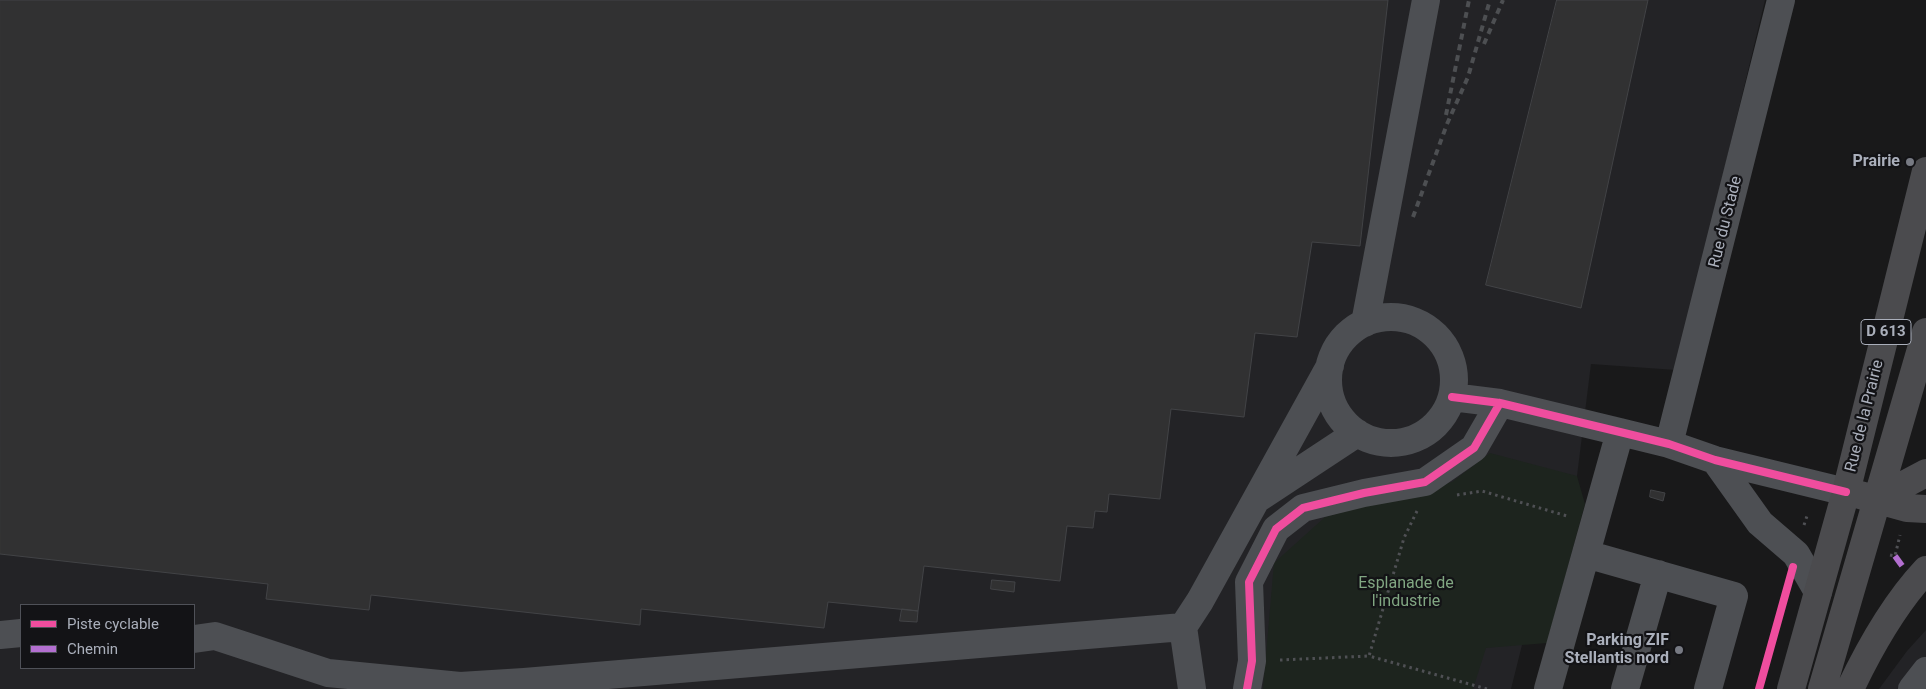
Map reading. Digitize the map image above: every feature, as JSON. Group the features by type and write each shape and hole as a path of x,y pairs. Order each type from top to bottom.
{"main road":[{"name":"Rue de la Prairie","path":"1791,689 1846,492 1926,171"},
{"name":"Rue de la Prairie","path":"1822,689 1926,332"},
{"path":"1878,499 1926,474"},
{"path":"1846,492 1907,508 1926,509"},
{"path":"1850,689 1863,661 1905,594 1926,570"}],"street":[{"path":"1365,322 1426,0"},
{"name":"Rue du Stade","path":"1669,444 1781,0"},
{"path":"1192,689 1183,627 1200,601 1330,366 1337,348 1349,334 1365,322 1392,317 1405,318 1424,326 1440,339 1450,357 1454,376 1452,397 1444,415 1431,429 1414,439 1394,443 1375,441 1357,433 1342,420 1333,403 1328,384 1330,366"},
{"path":"1452,397 1500,403 1669,444 1716,460 1846,492"},
{"path":"1247,689 1252,661 1250,582 1276,529 1303,508 1364,493 1425,482 1474,448 1500,403"},
{"path":"1548,689 1620,432"},
{"path":"1256,500 1357,433"},
{"path":"1716,460 1760,524 1796,554 1818,592"},
{"path":"1586,554 1734,596 1708,689"},
{"path":"1625,689 1658,574"},
{"path":"195,639 215,636 328,673 460,686 506,686 1183,627"},
{"path":"0,635 20,633"},
{"path":"1912,689 1926,671"}],"path":[{"path":"1454,495 1482,491 1573,518"},
{"path":"1369,656 1404,538 1418,510 1425,506"},
{"path":"1886,554 1895,556 1900,535"},
{"path":"1252,661 1369,656 1487,689"}],"shaded area":[{"path":"0,0 1765,0 1676,370 1591,364 1577,476 1534,597 1511,689 0,689"},
{"path":"1926,630 1926,689 1879,689 1907,651"}],"green space":[{"name":"Esplanade de l'industrie","path":"1490,453 1577,476 1585,504 1547,643 1486,648 1473,689 1263,689 1274,563 1325,517 1452,482"}],"building":[{"path":"0,0 1388,0 1360,246 1312,242 1297,337 1255,333 1244,417 1171,409 1160,499 1109,494 1107,512 1095,511 1093,528 1067,526 1060,581 924,566 918,611 828,602 824,628 641,609 640,625 371,595 369,610 266,599 268,584 0,554"},
{"path":"1557,0 1648,0 1581,308 1486,285"},
{"path":"1651,490 1665,493 1663,501 1650,497"},
{"path":"992,580 1015,582 1014,592 991,589"},
{"path":"902,609 918,611 917,622 900,621"}],"railway":[{"path":"1446,115 1469,0"},
{"path":"1413,217 1447,124 1468,77 1490,0"},
{"path":"1484,44 1503,0"}],"marked path":[{"path":"1895,556 1903,567"}],"cycle path":[{"path":"1452,397 1500,403 1669,444 1715,460 1846,492"},
{"path":"1247,689 1252,661 1249,582 1276,529 1303,508 1364,493 1425,482 1474,448 1500,403"},
{"path":"1759,689 1793,567"}],"place":[{"name":"Prairie","path":"1910,162"},
{"name":"Parking ZIF Stellantis nord","path":"1679,650"}]}
